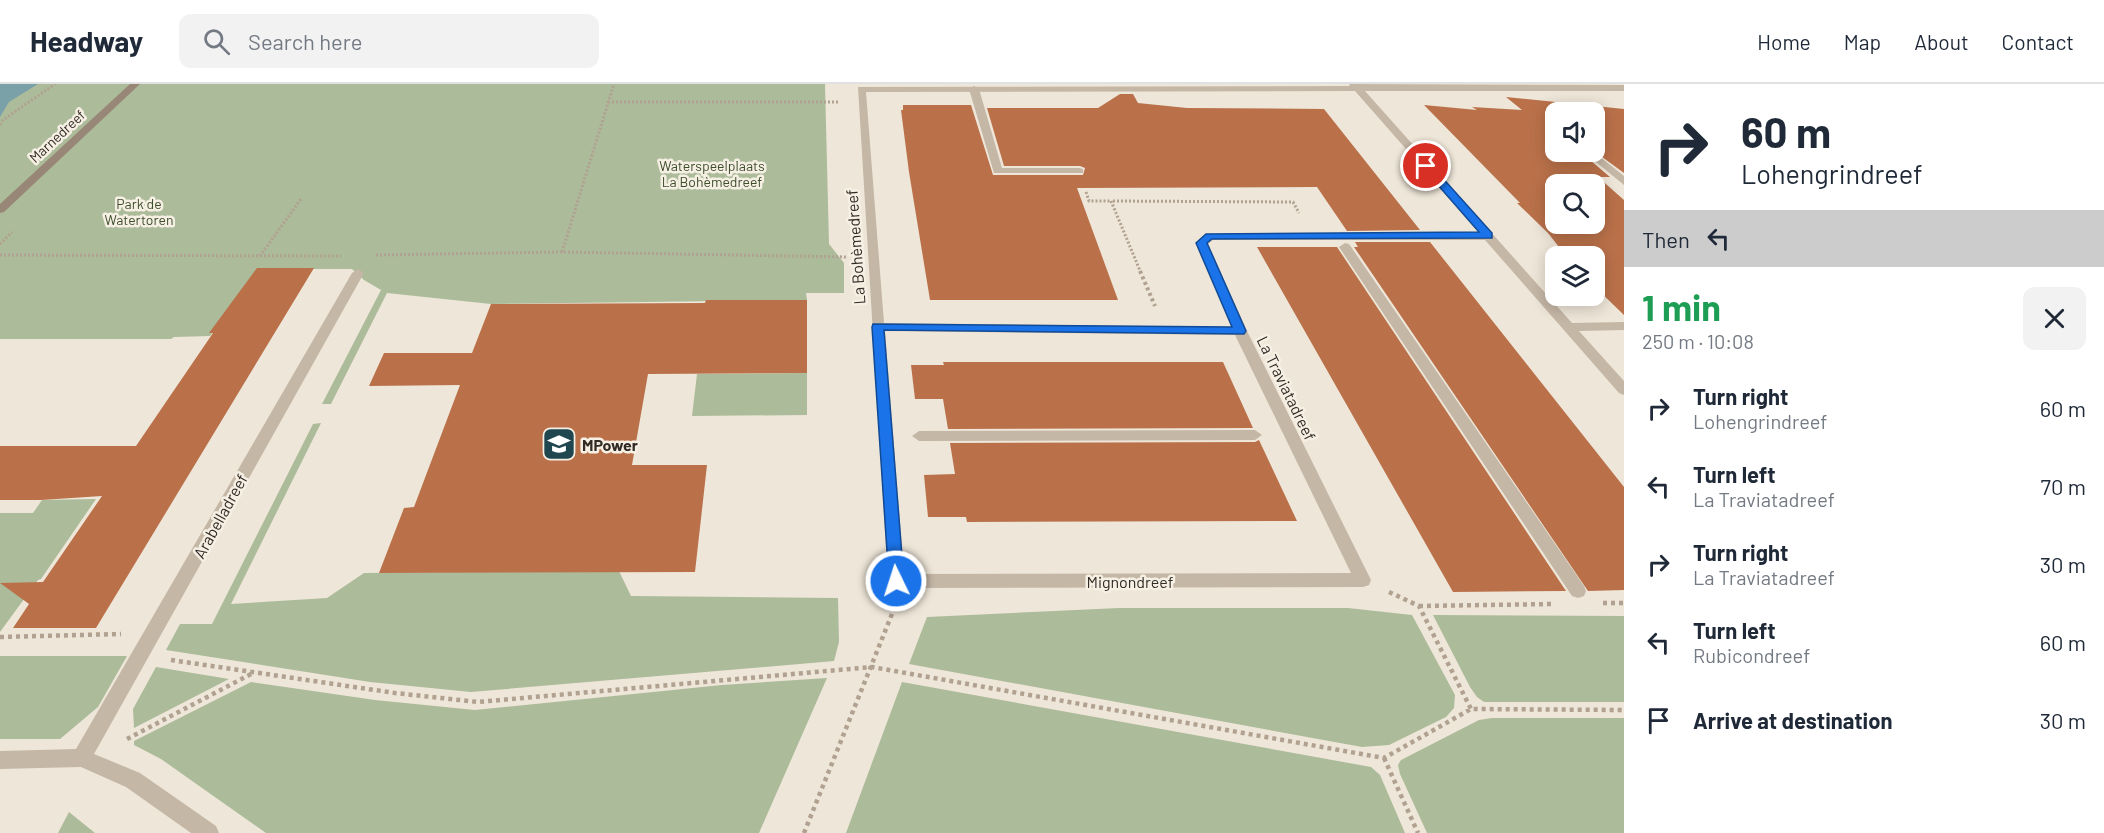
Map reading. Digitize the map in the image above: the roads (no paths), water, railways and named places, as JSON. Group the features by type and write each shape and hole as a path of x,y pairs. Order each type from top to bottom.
{"street":[{"name":"Marnedreef","path":"0,210 135,84"},
{"path":"958,86 974,89 1297,86 1624,88"},
{"name":"La Bohèmedreef","path":"896,581 861,95 958,86"},
{"path":"1356,86 1624,390"},
{"path":"974,89 998,171 1078,171"},
{"path":"1602,162 1624,182"},
{"name":"La Traviatadreef","path":"1363,580 1240,331 1202,243 1210,236 1488,236"},
{"path":"1345,247 1578,591"},
{"name":"Arabelladreef","path":"83,759 358,273"},
{"path":"1568,327 1624,326"},
{"path":"878,327 1240,331"},
{"path":"919,436 1255,435"},
{"name":"Mignondreef","path":"896,581 1363,580"},
{"path":"0,760 83,759 134,780 209,833"}],"water":[{"path":"0,84 38,84 9,102 0,117"}],"place":[{"name":"MPower","path":"559,444"}],"park label":[{"name":"Waterspeelplaats La Bohèmedreef","path":"712,174"},
{"name":"Park de Watertoren","path":"139,212"}]}
